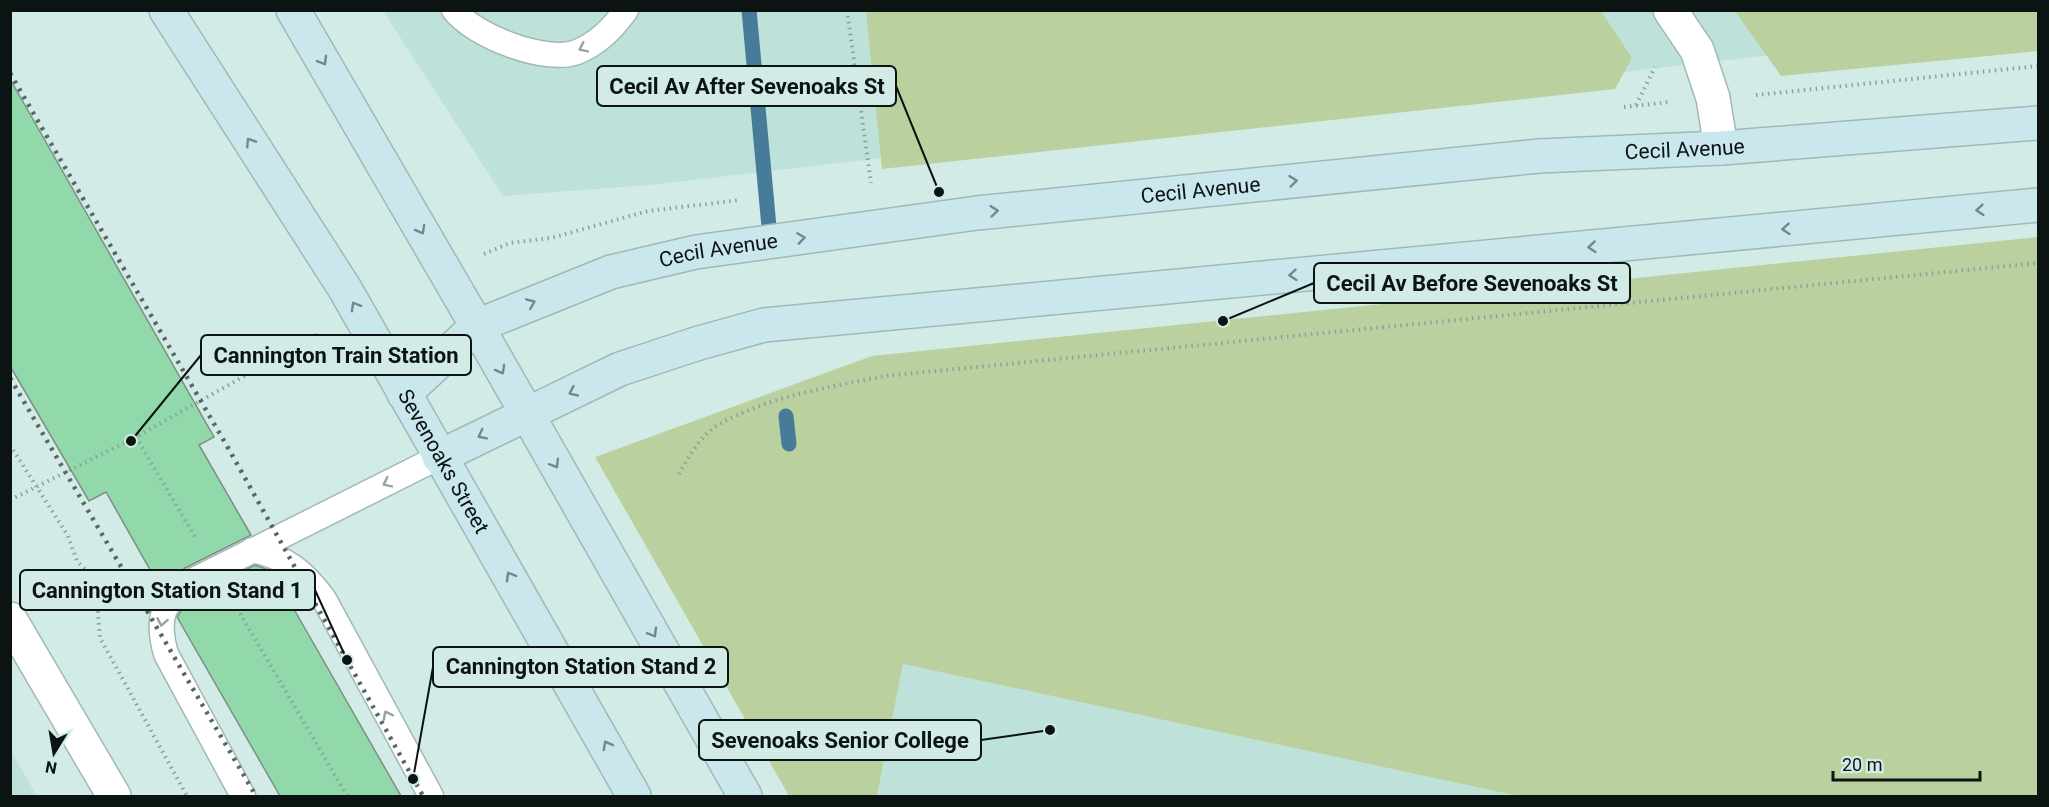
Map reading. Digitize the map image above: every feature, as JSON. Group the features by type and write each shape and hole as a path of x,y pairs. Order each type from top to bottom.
{"main road":[{"name":"Sevenoaks Street","path":"166,10 345,290 439,457 586,708 634,796"},
{"path":"293,10 716,741 745,796"},
{"name":"Cecil Avenue","path":"404,394 477,326 610,272 696,252 977,213 1539,156 1721,148 2038,123"},
{"path":"439,457 620,369 699,342 764,325 2038,205"}],"street":[{"path":"1670,10 1697,50 1713,98 1721,148"},
{"path":"10,618 114,796"}],"lane":[{"path":"454,10 460,18 491,37 523,48 552,54 575,53 595,42 626,10"},
{"path":"243,796 166,654 159,629 166,604 177,591 214,570 439,457"},
{"path":"252,550 273,554 290,564 308,577 324,598 430,796"}],"path":[{"path":"847,10 871,183"},
{"path":"1635,105 1656,70 1655,63"},
{"path":"1770,94 2038,66"},
{"path":"678,474 694,448 717,426 755,408 813,390 885,376 2038,263"},
{"path":"10,501 136,437 236,379"},
{"path":"136,437 347,796"},
{"path":"10,445 68,536 77,561 95,580 100,638 187,796"}],"shaded area":[{"path":"2038,10 2038,24 649,185 503,196 383,11"},
{"path":"903,664 1518,796 877,796"},
{"path":"11,751 37,796 11,796"}],"green space":[{"path":"866,11 1601,11 1632,58 1615,89 882,169"},
{"path":"1735,11 2038,11 2038,51 1781,76"},
{"path":"2038,237 2038,796 1518,796 903,664 877,796 789,796 595,457 872,356"}],"building":[{"path":"10,79 214,437 199,445 251,535 185,568 161,589 106,492 89,501 10,366"},
{"path":"255,565 272,571 401,796 280,796 177,617 184,606 199,593"}],"waterway":[{"path":"749,10 769,227"},
{"path":"786,416 789,444"}],"railway":[{"path":"10,73 227,446 423,796"},
{"path":"10,378 256,796"}],"place":[{"name":"Cecil Av After Sevenoaks St","path":"939,192"},
{"name":"Cecil Av Before Sevenoaks St","path":"1223,321"},
{"name":"Cannington Train Station","path":"131,441"},
{"name":"Cannington Station Stand 1","path":"347,660"},
{"name":"Sevenoaks Senior College","path":"1050,730"},
{"name":"Cannington Station Stand 2","path":"413,779"}]}
